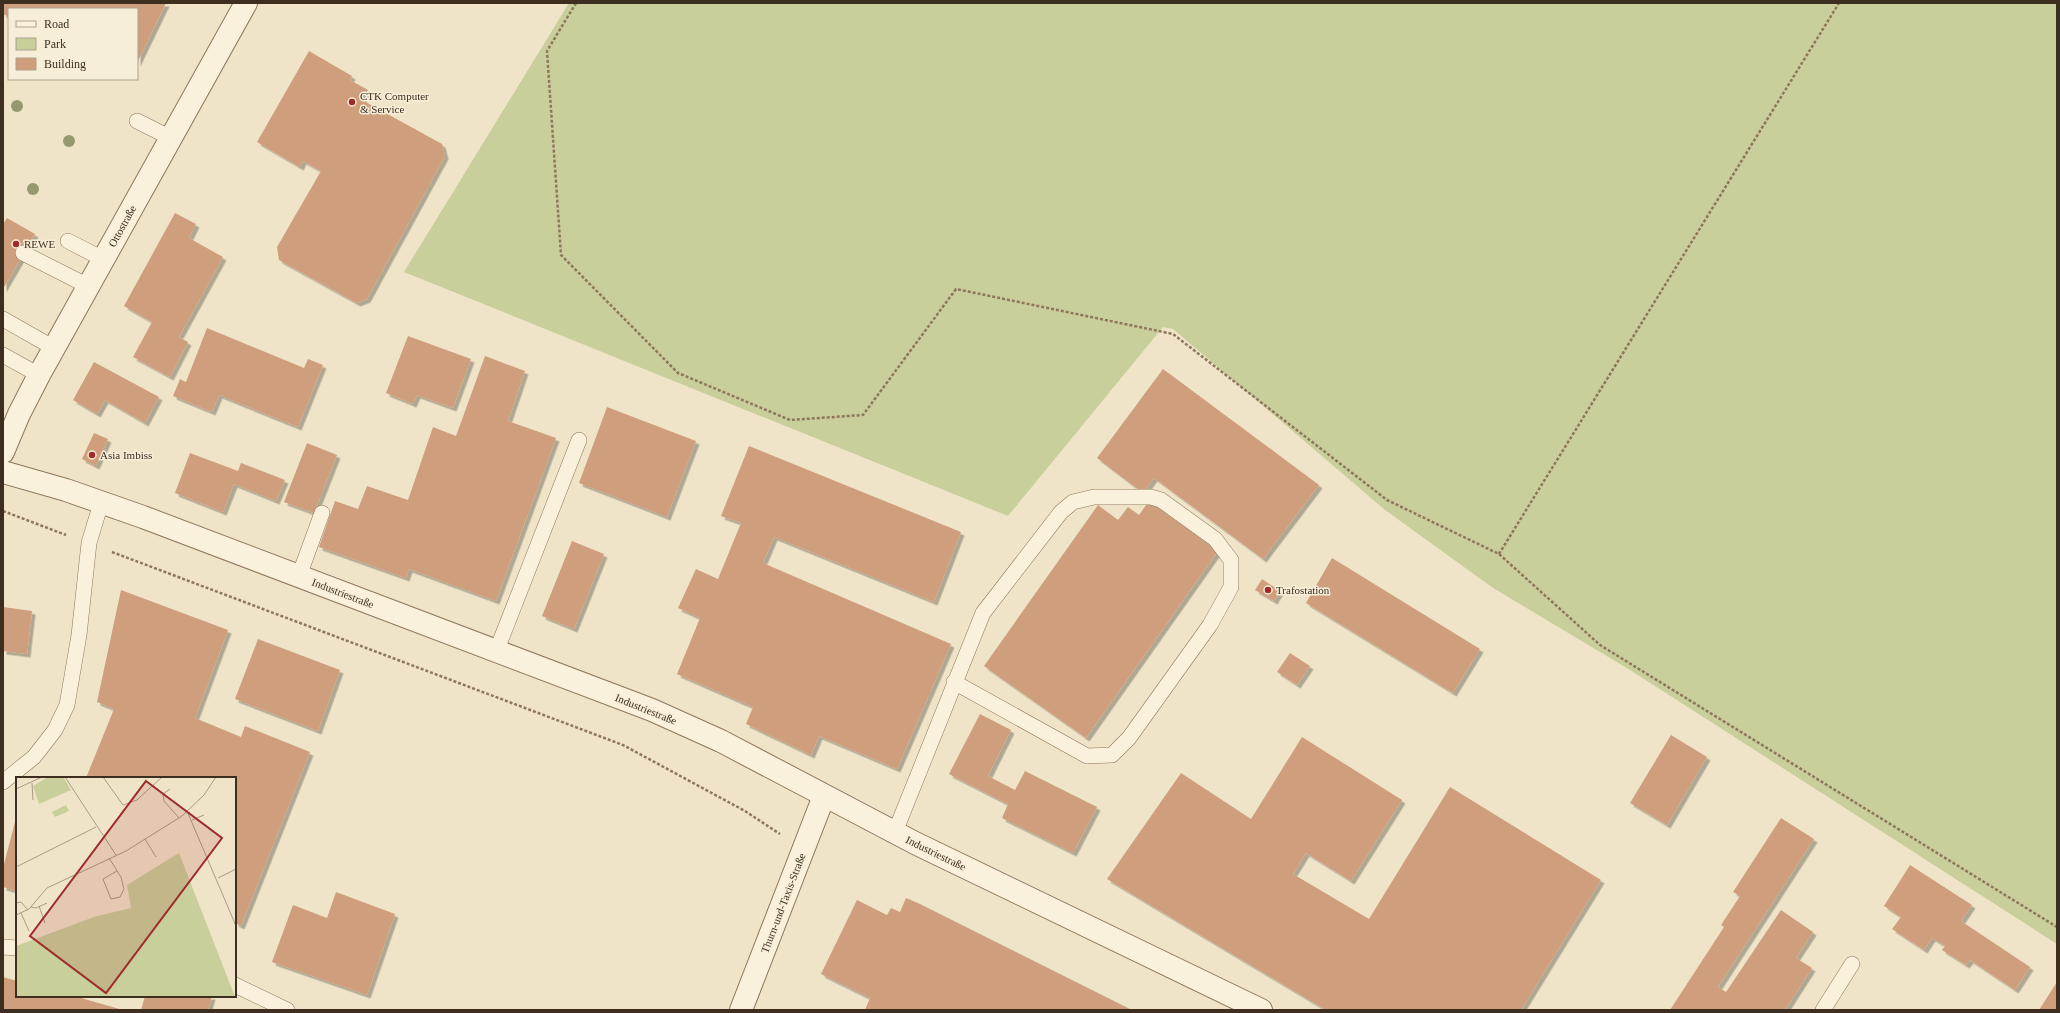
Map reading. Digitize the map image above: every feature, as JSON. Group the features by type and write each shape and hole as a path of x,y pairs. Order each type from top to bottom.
{"street":[{"name":"Ottostraße","path":"3,452 19,414 39,375 246,3"},
{"name":"Industriestraße","path":"3,472 66,490 299,576 652,710 721,741 895,832 1261,1010"},
{"name":"Thurn-und-Taxis-Straße","path":"741,1010 824,796"}],"lane":[{"path":"138,121 171,138"},
{"path":"68,241 103,259"},
{"path":"23,253 88,286"},
{"path":"3,319 54,348"},
{"path":"3,355 39,375"},
{"path":"496,652 579,440"},
{"path":"895,832 954,682 983,613 1061,512 1073,502 1094,497 1151,497 1161,500 1215,538 1231,560 1231,587 1210,625 1129,738 1112,755 1087,756 954,682"},
{"path":"3,782 34,757 55,730 68,705 79,634 89,543 101,503"},
{"path":"299,576 322,513"},
{"path":"3,947 16,948"},
{"path":"1823,1010 1852,964"},
{"path":"236,984 288,1010"}],"path":[{"path":"576,3 547,51 561,255 678,373 790,420 864,415 956,289 1173,334 1387,500 1499,554 1600,645 2057,927"},
{"path":"1499,554 1839,3"},
{"path":"3,511 623,745 745,811 803,850"}],"green space":[{"path":"569,3 2057,3 2057,944 1630,670 1493,588 1385,510 1173,329 1163,327 1008,516 404,272"}],"building":[{"path":"3,3 166,3 138,61 138,8 8,8 8,16 3,14"},
{"path":"309,51 352,76 350,80 368,90 362,100 442,144 445,156 367,299 357,303 279,260 277,247 321,171 303,161 300,167 257,142"},
{"path":"175,213 196,224 189,238 223,257 179,337 188,342 170,377 133,357 152,322 124,306"},
{"name":"REWE","path":"7,218 35,234 3,289 3,224"},
{"path":"207,328 304,368 308,359 323,365 298,427 219,395 212,412 173,396 180,379 186,382"},
{"path":"408,336 471,359 453,408 417,395 413,404 386,393"},
{"path":"485,356 525,371 508,421 556,438 496,601 409,569 406,578 319,547 335,501 358,509 367,486 408,500 433,427 456,436"},
{"path":"94,362 159,397 145,423 105,400 97,414 73,400"},
{"path":"1163,369 1319,485 1263,559 1154,478 1143,493 1097,458"},
{"path":"607,407 696,441 667,517 579,483"},
{"path":"94,433 108,439 96,466 82,459"},
{"path":"307,443 337,455 314,513 284,502"},
{"path":"749,446 961,532 934,602 774,537 763,563 951,644 897,769 819,736 811,755 746,724 753,707 677,674 700,618 678,608 696,569 718,579 741,523 721,516"},
{"path":"190,453 238,471 241,463 285,480 276,501 234,484 223,512 175,493"},
{"path":"1149,501 1218,551 1086,738 984,666 1098,505 1118,520 1128,507 1139,515"},
{"path":"572,541 604,554 574,629 542,616"},
{"path":"1332,558 1480,649 1453,693 1306,603"},
{"name":"Trafostation","path":"1262,579 1280,591 1274,601 1255,590"},
{"path":"121,590 228,630 195,718 241,737 245,726 310,752 241,926 236,924 236,777 86,777 114,709 97,702"},
{"path":"3,607 32,611 27,654 3,651"},
{"path":"258,639 340,670 318,731 235,699"},
{"path":"1290,653 1310,666 1297,685 1277,672"},
{"path":"980,714 1011,730 988,776 1015,790 1025,771 1097,807 1073,853 1002,818 1008,804 949,774"},
{"path":"1671,735 1707,757 1667,825 1630,803"},
{"path":"1302,737 1402,800 1351,881 1306,853 1293,874 1369,919 1450,787 1601,880 1521,1010 1326,1010 1107,879 1181,773 1251,819"},
{"path":"16,818 16,891 3,887 3,868"},
{"path":"1781,818 1814,839 1718,987 1726,992 1781,910 1813,932 1796,958 1812,968 1785,1010 1670,1010 1724,927 1721,925 1740,896 1733,892"},
{"path":"1910,865 1972,905 1961,921 2030,967 2015,990 1970,960 1966,965 1942,950 1945,946 1932,938 1924,950 1892,929 1901,917 1884,906"},
{"path":"336,892 395,914 367,995 272,962 293,905 327,918"},
{"path":"906,898 1132,1010 865,1010 870,998 821,974 857,900 887,915 891,908 900,912"},
{"path":"3,977 16,981 16,997 78,997 123,1010 3,1010"},
{"path":"2057,982 2057,1010 2039,1010"},
{"path":"145,997 212,997 208,1010 141,1010"}],"place":[{"name":"CTK Computer & Service","path":"352,102"},
{"name":"REWE","path":"16,244"},
{"name":"Asia Imbiss","path":"92,455"},
{"name":"Trafostation","path":"1268,590"}]}
